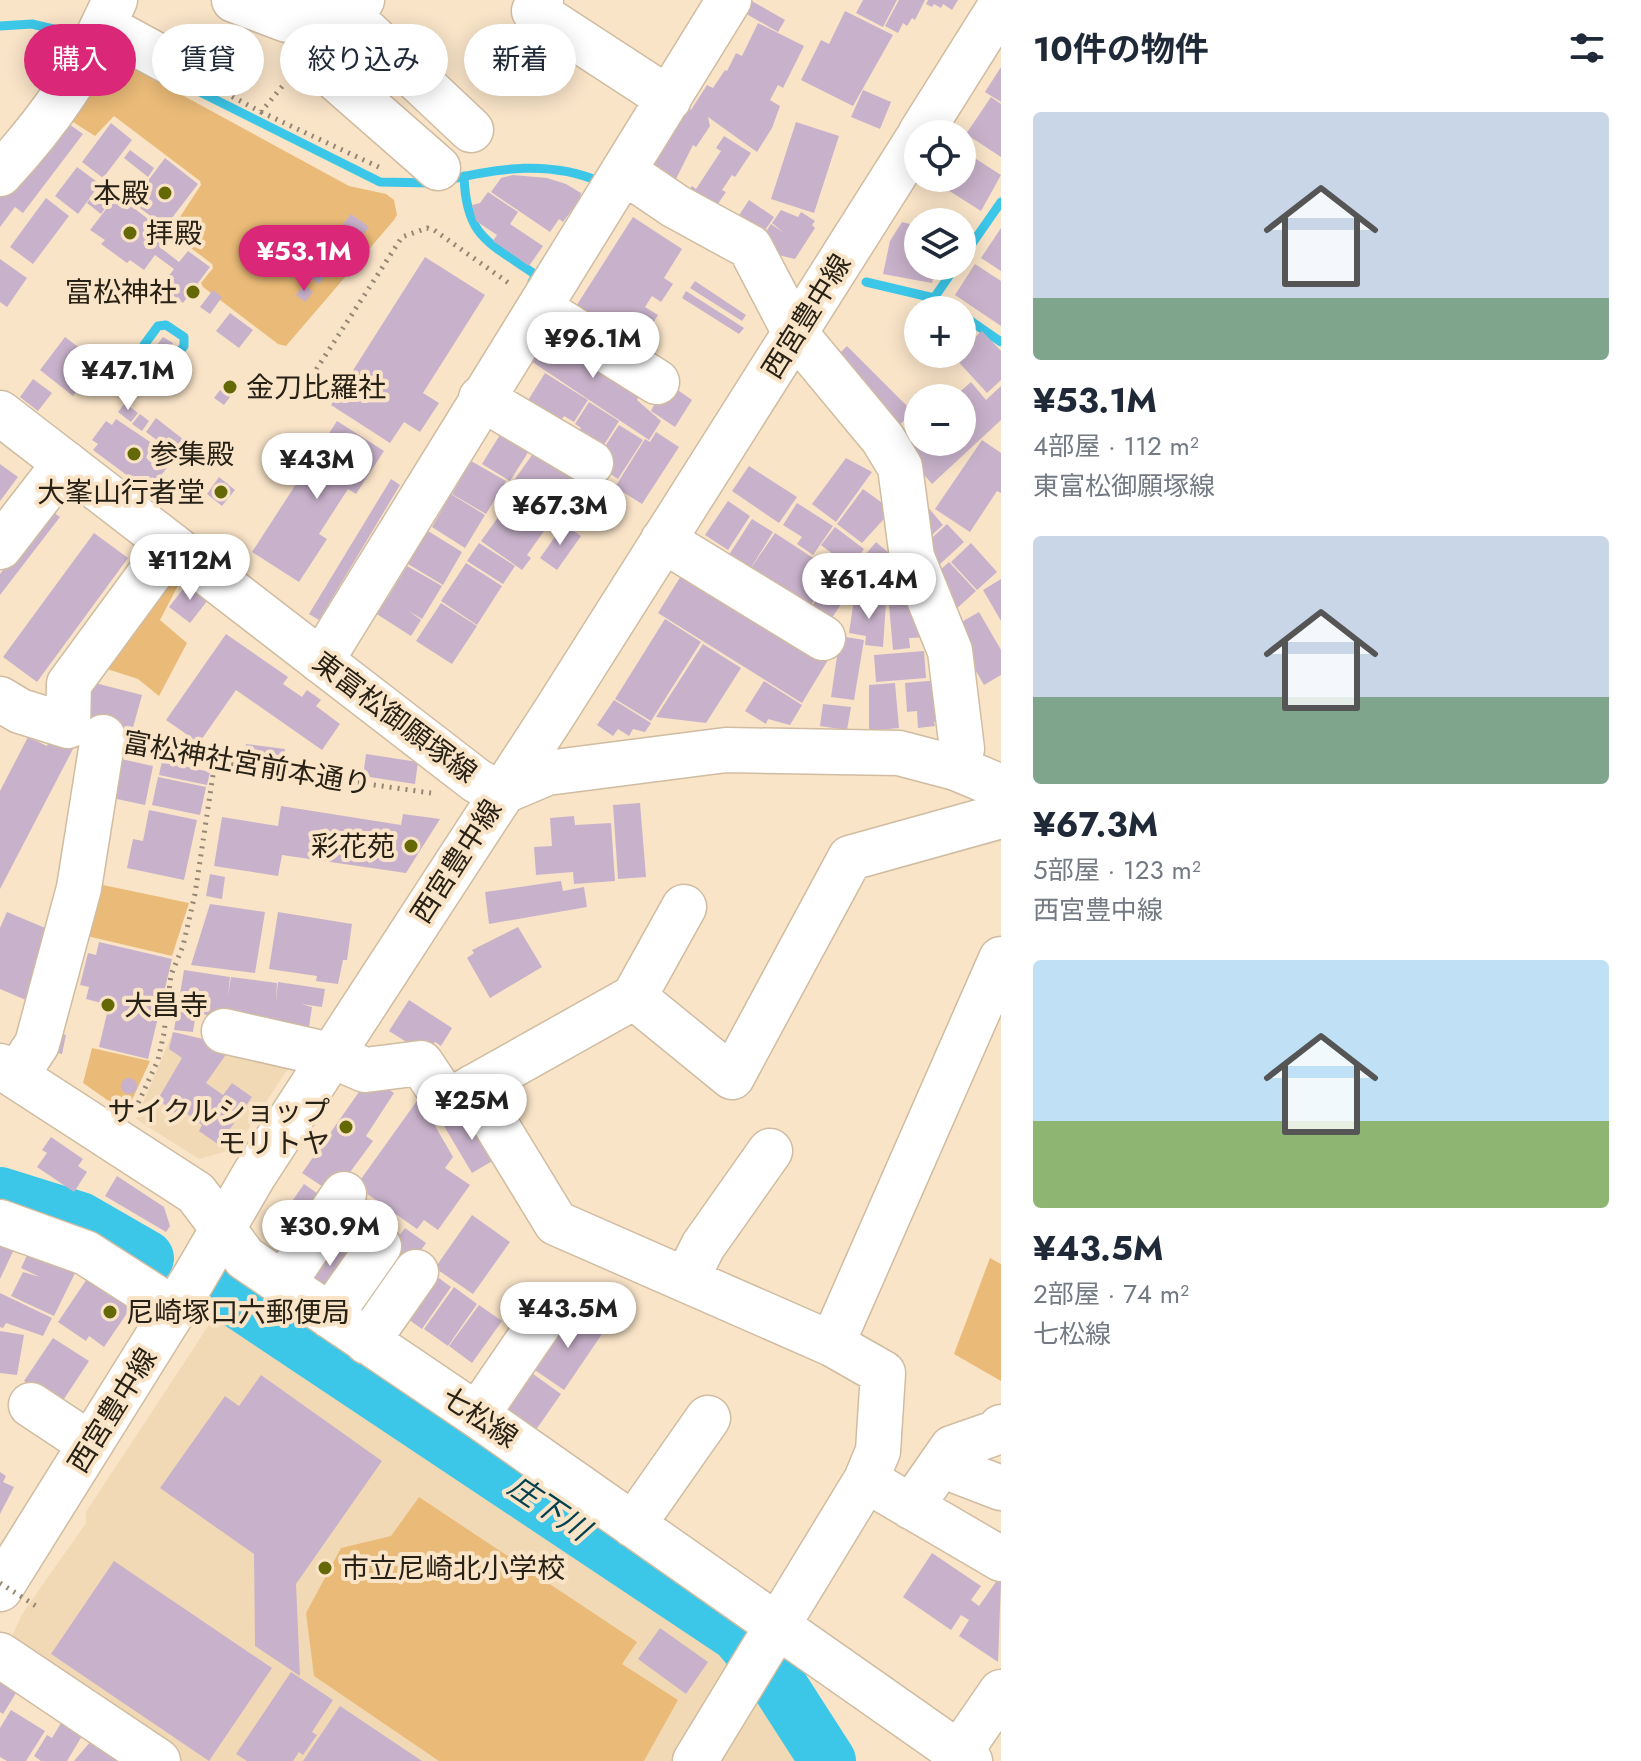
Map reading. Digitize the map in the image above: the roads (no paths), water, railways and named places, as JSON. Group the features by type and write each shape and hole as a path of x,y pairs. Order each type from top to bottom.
{"street":[{"path":"234,0 287,20 335,3"},
{"path":"541,0 534,11 669,99"},
{"path":"321,661 729,0"},
{"path":"335,3 309,55 438,168"},
{"path":"335,3 471,130"},
{"name":"西宮豊中線","path":"929,120 1001,5"},
{"path":"0,174 46,124 62,96"},
{"name":"西宮豊中線","path":"12,1593 90,1444 175,1310 221,1230 904,160"},
{"path":"618,183 675,206 750,247 795,333 883,439 900,467 912,557 950,651 962,749 990,785 850,858 732,1077 634,997"},
{"path":"540,306 657,382"},
{"path":"481,398 591,463"},
{"name":"東富松御願塚線","path":"0,413 477,781 500,793 547,773 726,750 899,753 990,785"},
{"path":"0,547 65,463"},
{"path":"663,540 823,638"},
{"path":"8,1071 37,1044 79,888 85,732 69,684 171,545"},
{"path":"0,699 20,711 85,732"},
{"path":"224,1031 330,1055 365,1070 421,1063 447,1102 634,997 684,907"},
{"path":"832,1344 1001,959"},
{"name":"七松線","path":"8,1071 196,1193 245,1258 633,1525 763,1649 965,1757"},
{"path":"473,1087 556,1223 832,1344 883,1373 878,1451 866,1480 695,1761"},
{"path":"686,1280 703,1246 770,1151"},
{"path":"283,1284 344,1194"},
{"path":"0,1222 86,1253 175,1310"},
{"path":"330,1316 379,1246"},
{"path":"367,1342 416,1272"},
{"path":"477,1415 548,1311"},
{"path":"31,1405 90,1444"},
{"path":"633,1525 708,1418"},
{"path":"911,1507 952,1448 998,1432 1001,1427"},
{"path":"941,1465 1001,1488"},
{"path":"866,1480 1001,1559"},
{"path":"0,1655 148,1758"},
{"path":"965,1757 1001,1692"}],"waterway":[{"path":"0,26 24,24"},
{"path":"208,96 380,182 432,183"},
{"path":"447,180 524,168 563,171 601,182"},
{"path":"464,176 469,213 475,226 493,246 536,275 532,282"},
{"path":"976,238 1001,202"},
{"path":"866,282 934,298 946,280"},
{"path":"155,353 144,345 158,326 166,325 184,337 184,346 170,364 159,356"},
{"path":"976,325 1001,342"},
{"name":"庄下川","path":"0,1195 80,1220 146,1258"},
{"name":"庄下川","path":"231,1296 738,1634 772,1674 828,1761"}],"place":[{"name":"本殿","path":"165,193"},
{"name":"拝殿","path":"130,233"},
{"name":"富松神社","path":"193,292"},
{"name":"金刀比羅社","path":"230,387"},
{"name":"参集殿","path":"134,454"},
{"name":"大峯山行者堂","path":"221,492"},
{"name":"彩花苑","path":"411,846"},
{"name":"大昌寺","path":"108,1005"},
{"name":"サイクルショップ モリトヤ","path":"346,1127"},
{"name":"尼崎塚口六郵便局","path":"110,1312"},
{"name":"市立尼崎北小学校","path":"325,1568"}]}
